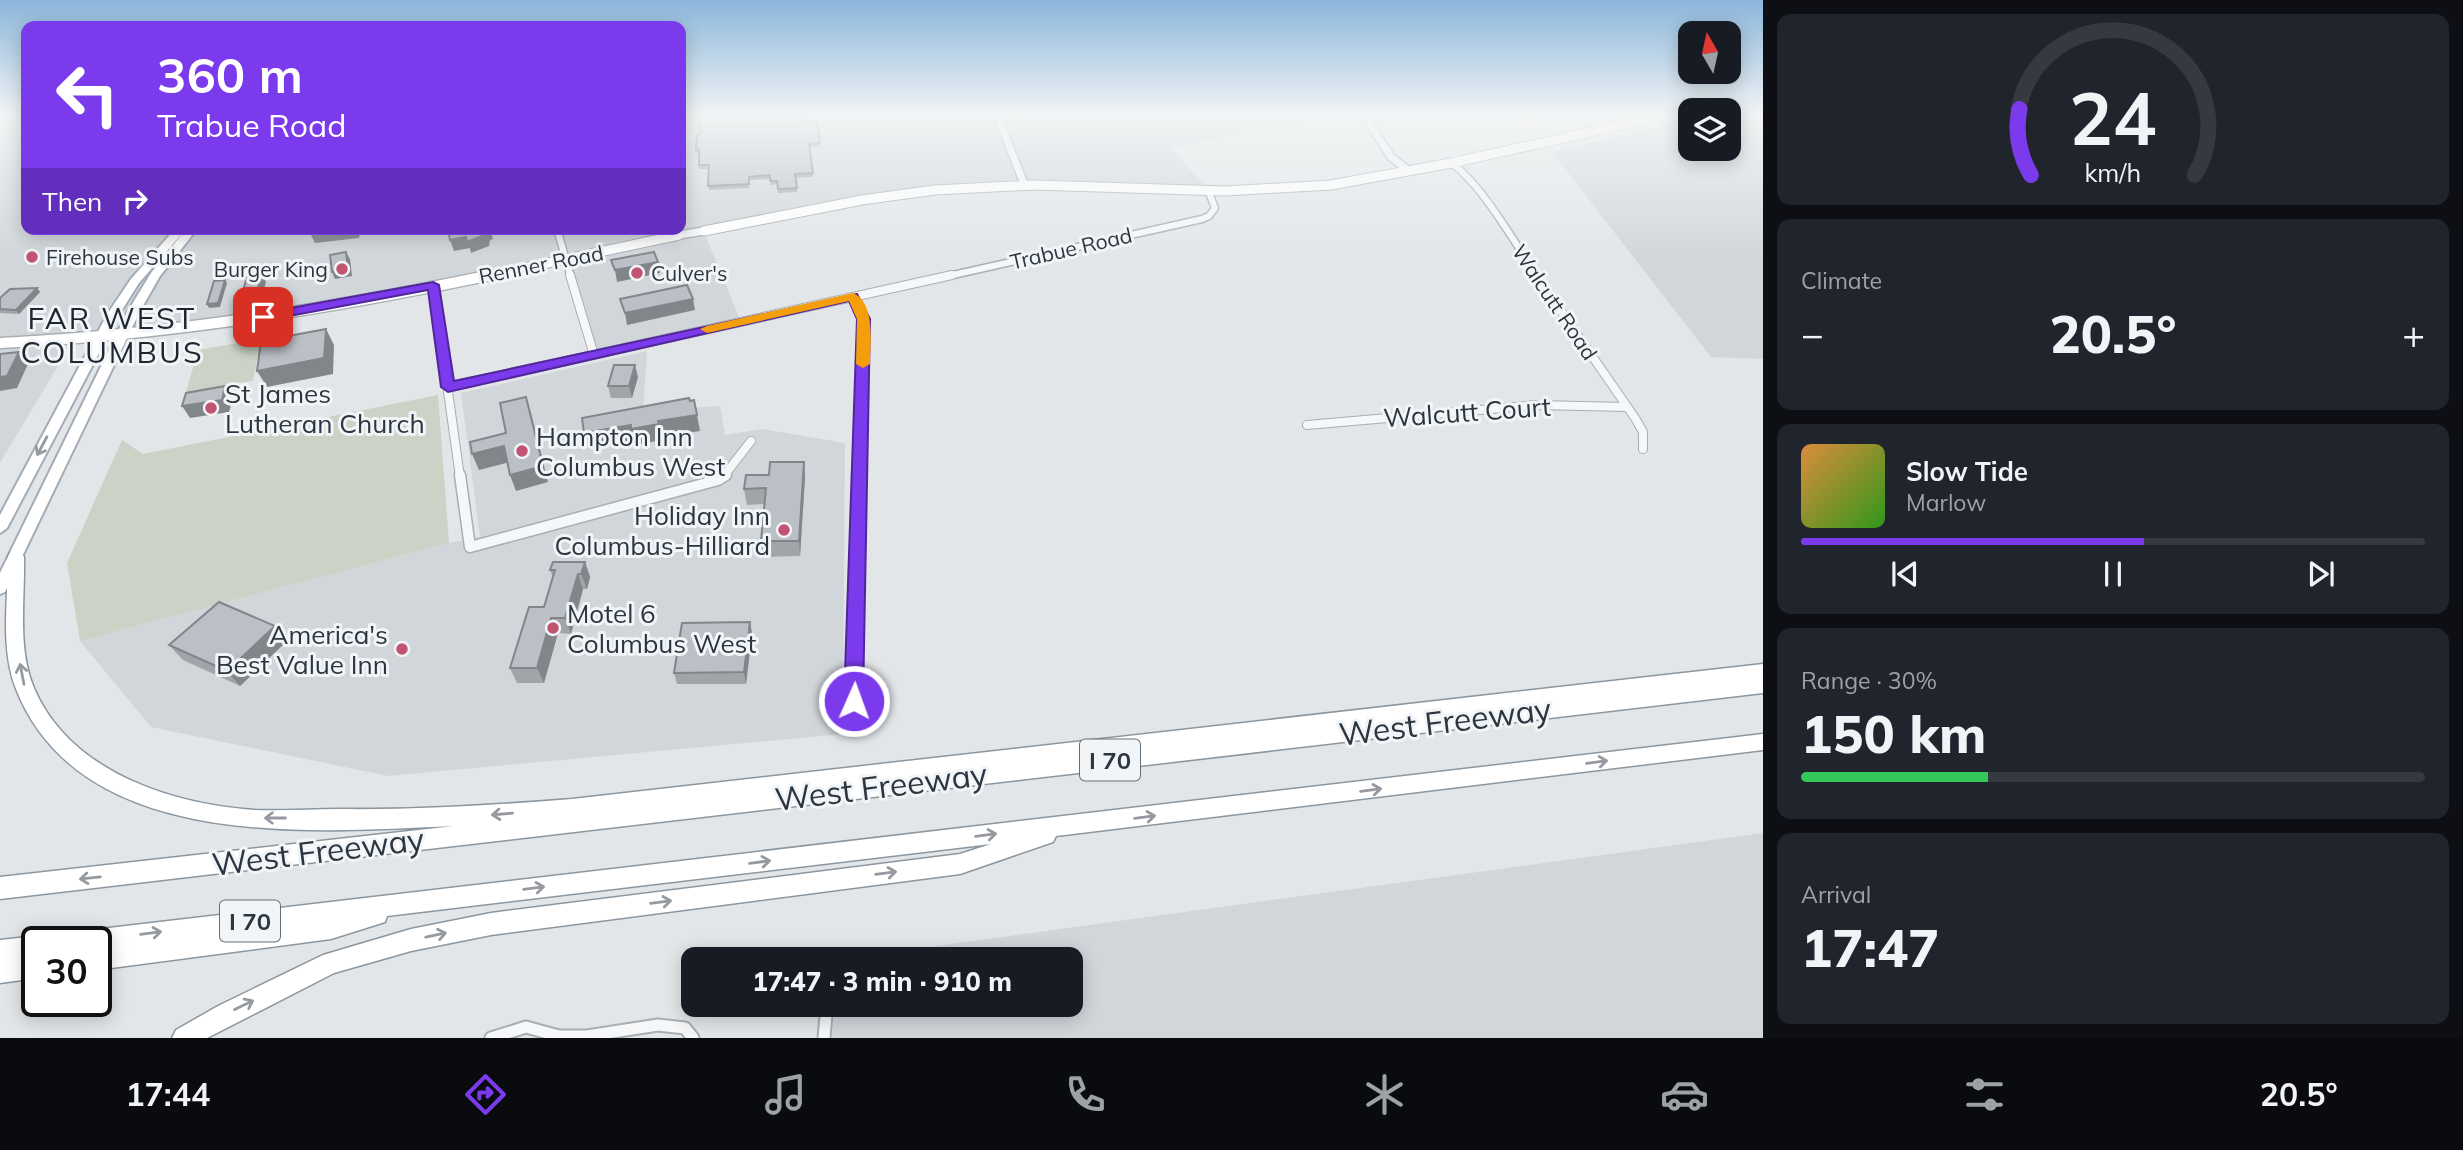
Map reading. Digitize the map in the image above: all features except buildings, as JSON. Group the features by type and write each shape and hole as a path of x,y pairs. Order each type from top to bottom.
{"highway":[{"path":"16,557 18,652 24,687 51,735 89,768 124,786 166,803 245,818 481,816 572,808 1763,673"},
{"name":"West Freeway","path":"0,888 1763,685"},
{"name":"I 70","path":"112,938 1763,742"},
{"path":"184,1038 226,1014 331,963 411,940 491,924 960,864 1077,825"},
{"path":"112,957 331,928 417,901"},
{"path":"0,951 21,949"},
{"path":"0,972 21,969"}],"main road":[{"path":"1208,190 1310,187 1449,163"},
{"name":"Renner Road","path":"704,231 908,193 1025,186 1208,190"},
{"path":"0,528 100,339 135,281 176,235"},
{"path":"0,588 122,336 155,275 187,235"},
{"name":"Renner Road","path":"0,343 100,339 282,314 679,235"}],"street":[{"path":"1016,163 1025,186"},
{"path":"1399,163 1409,172"},
{"name":"Walcutt Road","path":"1452,163 1460,169 1480,193 1627,407 1643,432 1643,449"},
{"name":"Trabue Road","path":"448,387 1202,219 1209,216 1215,208 1208,190"},
{"name":"Renner Road","path":"686,234 704,231"},
{"path":"559,235 594,355"},
{"path":"433,285 470,547 718,480 728,474 751,440"},
{"path":"853,296 864,319 854,701"},
{"name":"Walcutt Court","path":"1307,425 1537,405 1627,407"},
{"path":"824,1038 826,1017"},
{"path":"491,1038 526,1027 559,1036 587,1036 658,1025 685,1028 693,1038"}],"shaded area":[{"path":"0,163 21,163 21,235 686,235 686,163 1185,163 1208,190 1035,185 935,190 704,232 741,322 594,355 566,259 419,288 73,341 0,463"},
{"path":"1561,163 1763,163 1763,359 1711,357"},
{"path":"647,351 643,411 720,406 725,435 762,429 845,443 843,734 388,776 151,727 80,641 480,537 461,393"},
{"path":"1763,833 1763,1038 832,1038 834,1017 1083,1017 1083,947 929,947"}],"green space":[{"path":"261,339 253,381 238,383 235,394 183,403 198,350"},
{"path":"438,395 449,543 80,641 67,563 122,440 143,454"}],"slow traffic":[{"path":"707,329 853,296 864,319 863,364"}],"place":[{"name":"Firehouse Subs","path":"32,257"},
{"name":"Burger King","path":"342,269"},
{"name":"Culver's","path":"637,273"},
{"name":"St James Lutheran Church","path":"211,408"},
{"name":"Hampton Inn Columbus West","path":"522,451"},
{"name":"Holiday Inn Columbus-Hilliard","path":"784,530"},
{"name":"Motel 6 Columbus West","path":"553,628"},
{"name":"America's Best Value Inn","path":"402,649"}],"district":[{"name":"FAR WEST COLUMBUS","path":"112,335"}],"route":[{"path":"263,317 433,285 448,387 853,296 864,319 854,701"}]}
